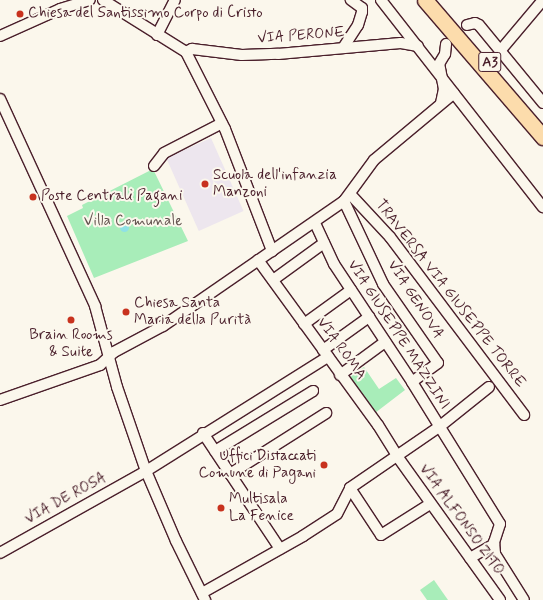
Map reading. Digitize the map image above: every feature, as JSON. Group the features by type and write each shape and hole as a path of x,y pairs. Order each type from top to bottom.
{"highway":[{"name":"A3","path":"425,0 543,137"},
{"name":"A3","path":"438,0 543,123"}],"street":[{"path":"0,36 60,10 90,0"},
{"path":"103,0 186,52 224,129 272,251"},
{"path":"157,35 175,0"},
{"path":"343,48 358,25 362,12 362,8 351,0"},
{"path":"381,0 543,207"},
{"path":"500,51 543,0"},
{"path":"467,26 475,23 479,25 543,103"},
{"path":"432,64 449,41 445,54 439,64 444,89 441,103"},
{"name":"VIA PERONE","path":"186,52 192,50 264,54 401,43 418,46"},
{"path":"426,56 440,53"},
{"path":"0,400 100,365 119,349 148,336 258,260 315,223 347,198 374,160 454,93"},
{"path":"0,99 95,306 108,358 146,471 204,596 337,514 350,488 439,427 500,524 494,544 495,554 500,567 524,600"},
{"path":"441,103 454,101 465,107"},
{"path":"154,166 164,153 224,129"},
{"name":"VIA GENOVA","path":"347,198 383,284 438,363 412,382"},
{"name":"TRAVERSA VIA GIUSEPPE TORRE","path":"347,198 390,237 524,416"},
{"name":"VIA GIUSEPPE MAZZINI","path":"315,223 324,243 351,290 412,382 439,427 488,387"},
{"path":"273,280 324,243"},
{"name":"VIA ROMA","path":"258,260 340,375 378,425 397,456"},
{"path":"304,324 351,290"},
{"name":"VIA DE ROSA","path":"0,553 146,471 325,354 369,317"},
{"path":"340,375 386,342"},
{"path":"215,451 314,391"},
{"path":"230,474 326,413"},
{"path":"203,433 280,549"},
{"name":"VIA ALFONSO ZITO","path":"397,456 500,600"},
{"path":"350,488 381,535 430,504"},
{"path":"470,558 494,544"}],"shaded area":[{"name":"Scuola dell'infanzia Manzoni","path":"211,138 244,211 199,231 166,158"}],"green space":[{"name":"Villa Comunale","path":"153,169 188,241 94,278 67,216 83,208 82,205"},
{"path":"364,367 379,389 396,378 405,390 375,413 349,378"},
{"path":"434,580 448,600 427,600 420,590"}],"water":[{"path":"124,222 129,227 124,232 119,227"}],"place":[{"name":"Chiesa del Santissimo Corpo di Cristo","path":"20,14"},
{"name":"Scuola dell'infanzia Manzoni","path":"205,184"},
{"name":"Poste Centrali Pagani","path":"33,197"},
{"name":"Chiesa Santa Maria della Purità","path":"126,312"},
{"name":"Brain Rooms & Suite","path":"71,320"},
{"name":"Uffici Distaccati Comune di Pagani","path":"324,465"},
{"name":"Multisala La Fenice","path":"221,508"}]}
